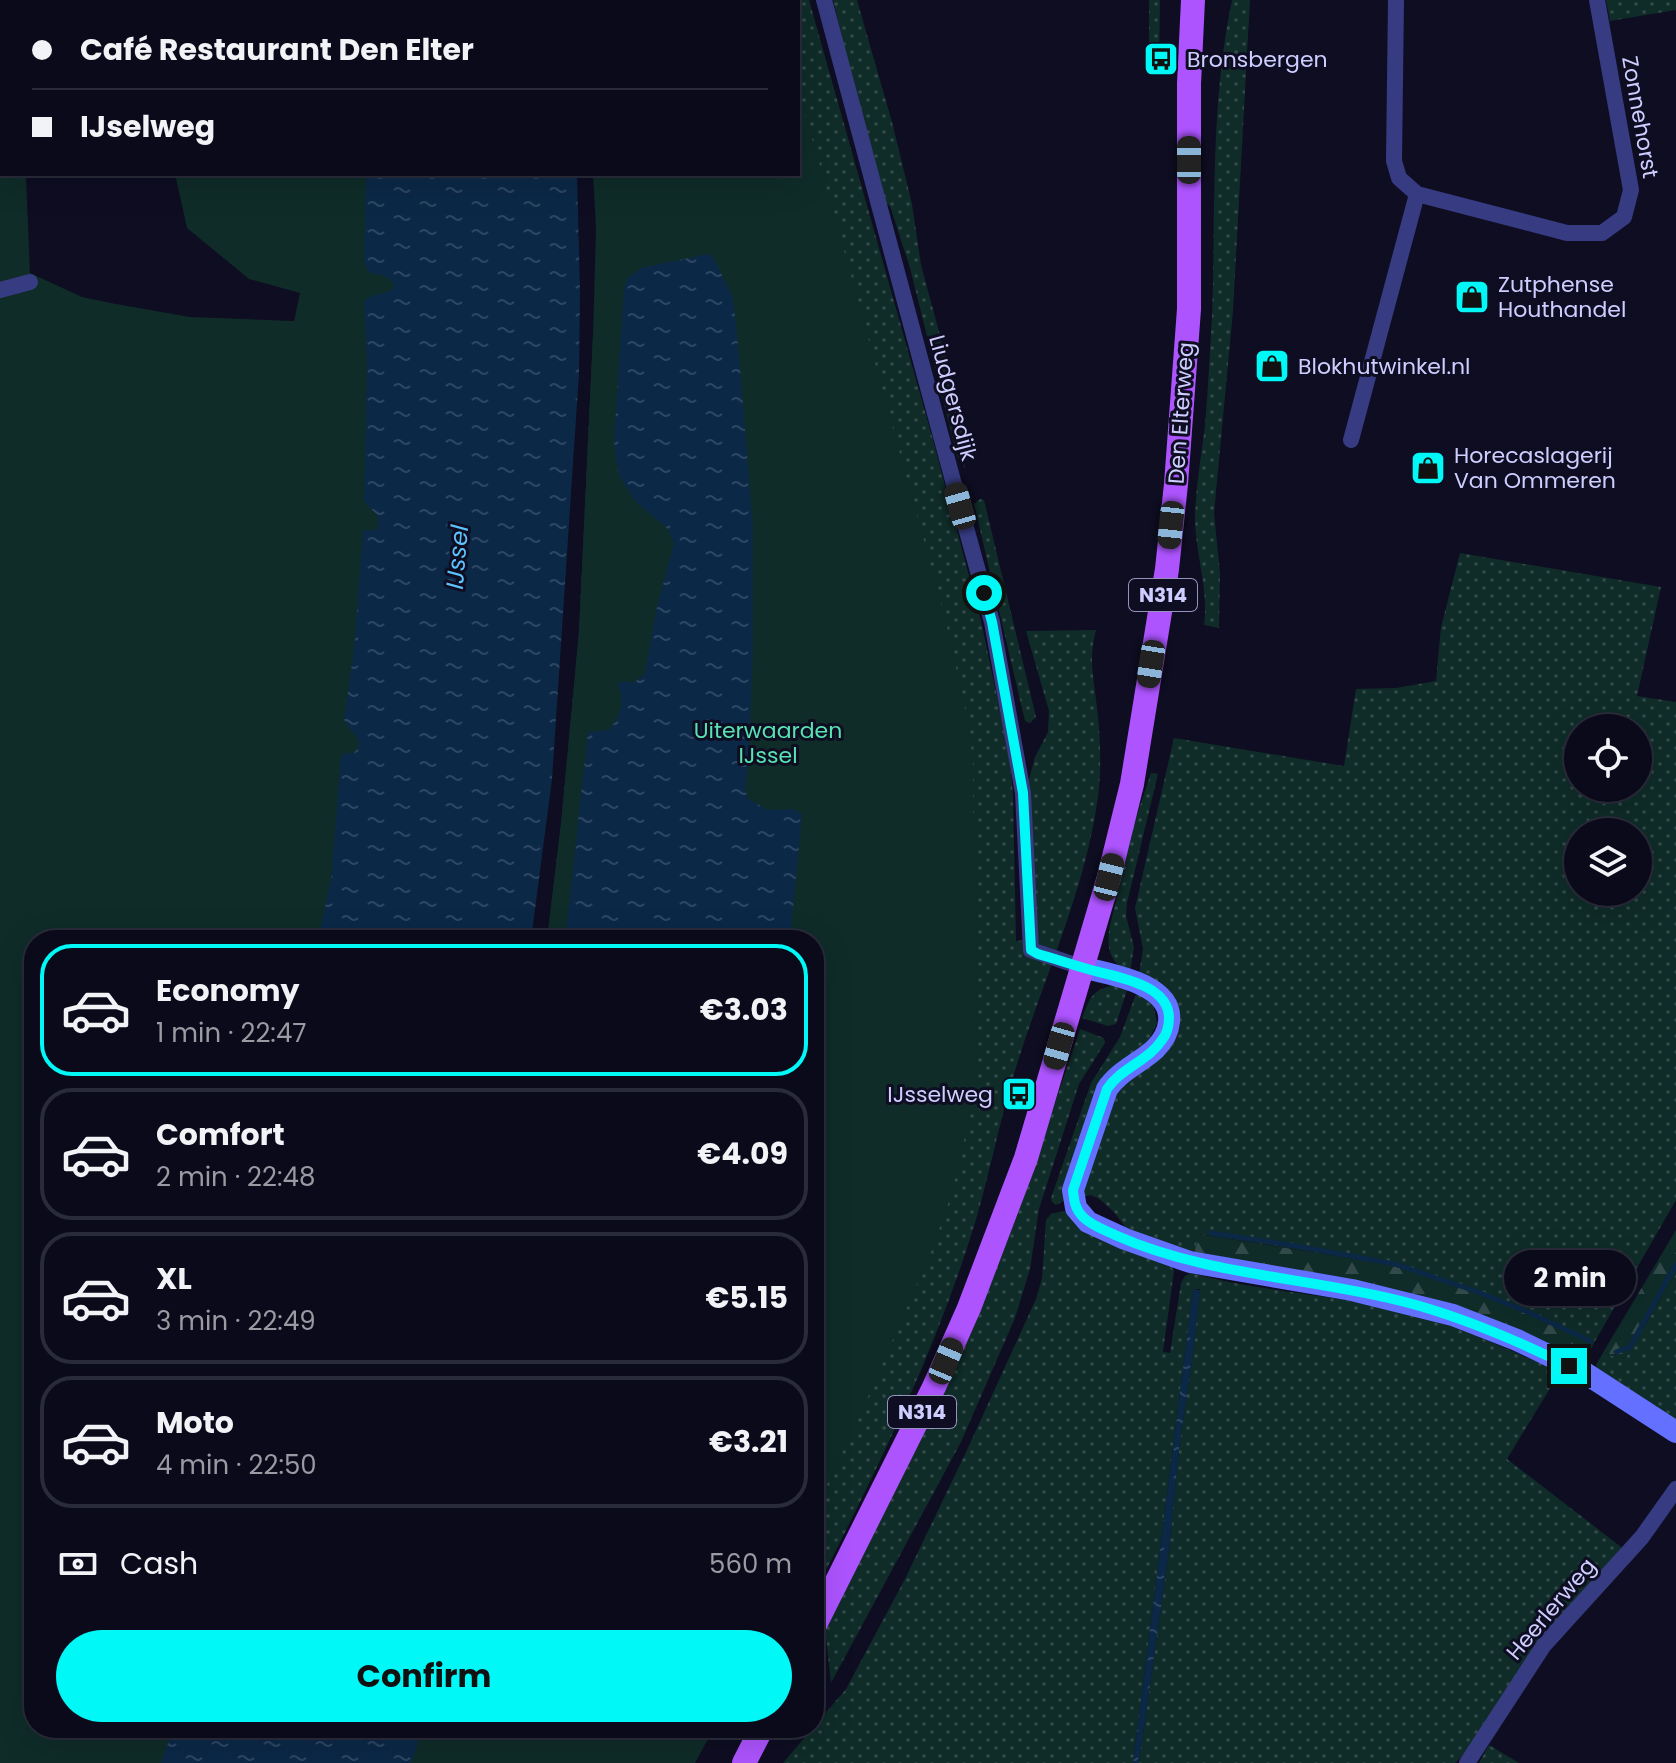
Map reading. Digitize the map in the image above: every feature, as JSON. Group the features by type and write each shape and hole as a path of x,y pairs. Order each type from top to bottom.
{"main road":[{"name":"Den Elterweg","path":"824,1607 934,1387 969,1308 1026,1158 1109,877 1132,784 1167,569 1176,484 1189,309 1189,84 1193,0"},
{"path":"744,1763 757,1738"}],"street":[{"name":"Liudgersdijk","path":"824,0 992,622 1023,793 1031,950 1081,967"},
{"path":"1351,440 1417,194 1399,178 1394,161 1396,0"},
{"name":"Zonnehorst","path":"1417,194 1567,233 1602,233 1624,217 1631,190 1597,0"},
{"path":"0,290 30,282"},
{"path":"1081,967 1149,988 1159,995 1169,1014 1166,1034 1159,1045 1119,1075 1107,1089 1073,1190 1076,1208 1088,1222 1190,1262 1352,1290 1453,1315 1517,1340 1585,1373 1676,1432"},
{"name":"Heerlerweg","path":"1467,1763 1544,1645 1642,1537 1676,1489"}],"green space":[{"name":"Uiterwaarden IJssel","path":"800,0 809,0 981,621 1009,753 1013,794 1016,941 1035,939 1028,783 1035,757 1048,732 1049,711 1026,631 1096,630 1092,660 1099,734 1099,784 1090,842 1081,875 1017,1064 975,1223 953,1290 898,1422 824,1574 824,930 808,930 603,610 548,930 579,632 593,335 795,176 800,176"},
{"path":"833,0 857,0 892,122 912,204 921,265 973,457 964,462 965,468 957,456 910,268 890,206 883,203"},
{"path":"1149,0 1160,0 1159,61 1149,61"},
{"path":"1232,0 1250,0 1233,311 1214,513 1220,573 1219,628 1204,625 1205,598 1195,517 1212,316 1217,118"},
{"path":"1606,0 1676,0 1676,10 1610,21"},
{"name":"Uiterwaarden IJssel","path":"800,97 944,614 969,727 978,912 978,1054 969,1119 951,1195 931,1252 824,1491 824,930 548,930 579,632 596,229 593,176 800,176"},
{"path":"0,176 26,176 30,273 82,297 116,304 190,317 294,321 300,293 249,279 187,228 175,176 391,176 397,284 383,525 344,930 24,930 24,1738 170,1738 162,1763 0,1763"},
{"path":"980,499 984,500 1036,717 1030,723 1025,721 974,504"},
{"path":"1460,553 1661,587 1637,696 1676,702 1676,1200 1594,1343 1476,1289 1375,1262 1199,1234 1194,1256 1128,1231 1114,1212 1098,1198 1090,1195 1081,1197 1112,1095 1172,1041 1139,974 1143,949 1135,908 1174,738 1344,766 1356,689 1396,688 1436,681 1441,627"},
{"path":"1151,773 1158,774 1127,903 1126,916 1134,947 1130,973 1118,965 1112,956 1109,930 1133,827"},
{"path":"1117,985 1128,987 1116,1024 1108,1026 1082,1018 1087,1004 1097,991"},
{"path":"1137,991 1153,1003 1157,1023 1148,1042 1104,1078 1065,1200 1056,1205 1051,1198 1091,1083 1120,1037"},
{"path":"1080,1029 1104,1038 1105,1043 1079,1084 1039,1209 1030,1269 1015,1318 961,1442 831,1683 825,1629 1014,1223"},
{"path":"1069,1212 1170,1264 1174,1271 1163,1352 1170,1353 1181,1283 1191,1273 1411,1313 1476,1336 1560,1372 1507,1459 1625,1550 1475,1744 1455,1763 1139,1763 1168,1558 1200,1289 1193,1290 1133,1763 783,1763 804,1738 824,1738 824,1715 846,1689 905,1579 1036,1299 1042,1278 1046,1220 1051,1214"},
{"path":"1676,1230 1676,1274 1625,1359 1609,1355 1604,1351"},
{"path":"1198,1234 1375,1262 1441,1278 1476,1289 1594,1343 1580,1362 1194,1256"},
{"path":"1676,1274 1676,1426 1597,1371 1596,1365 1604,1351 1625,1359"},
{"path":"363,1738 709,1738 695,1763 357,1763"},
{"path":"1489,1745 1519,1763 1479,1763"}],"water":[{"name":"IJssel","path":"366,176 577,176 579,373 552,779 532,930 320,930 331,880 341,756 354,753 359,743 344,719 354,650 363,530 376,530 378,525 376,514 364,501 367,363 364,301 393,289 394,284 386,277 370,272 364,262"},
{"path":"708,254 713,257 733,297 753,528 753,646 745,789 748,799 768,810 794,809 802,815 791,930 566,930 588,732 609,730 617,718 621,696 617,682 635,682 645,673 657,607 674,544 668,529 634,500 618,473 614,441 624,288 628,278 641,268"},
{"path":"1193,1290 1200,1290 1168,1558 1139,1763 1133,1763"},
{"path":"170,1738 420,1738 411,1763 161,1763"}],"waterway":[{"path":"1211,1233 1395,1264 1478,1292 1590,1341"},
{"path":"1616,1352 1630,1347 1676,1264"}],"place":[{"name":"Bronsbergen","path":"1161,59"},
{"name":"Zutphense Houthandel","path":"1472,297"},
{"name":"Blokhutwinkel.nl","path":"1272,366"},
{"name":"Horecaslagerij Van Ommeren","path":"1428,468"},
{"name":"IJsselweg","path":"1019,1094"}],"route":[{"path":"984,593 1019,762 1031,950 1149,988 1159,995 1169,1014 1166,1034 1159,1045 1119,1075 1107,1089 1073,1190 1074,1203 1079,1212 1088,1222 1164,1254 1207,1266 1352,1290 1453,1315 1517,1340 1569,1366"}]}
